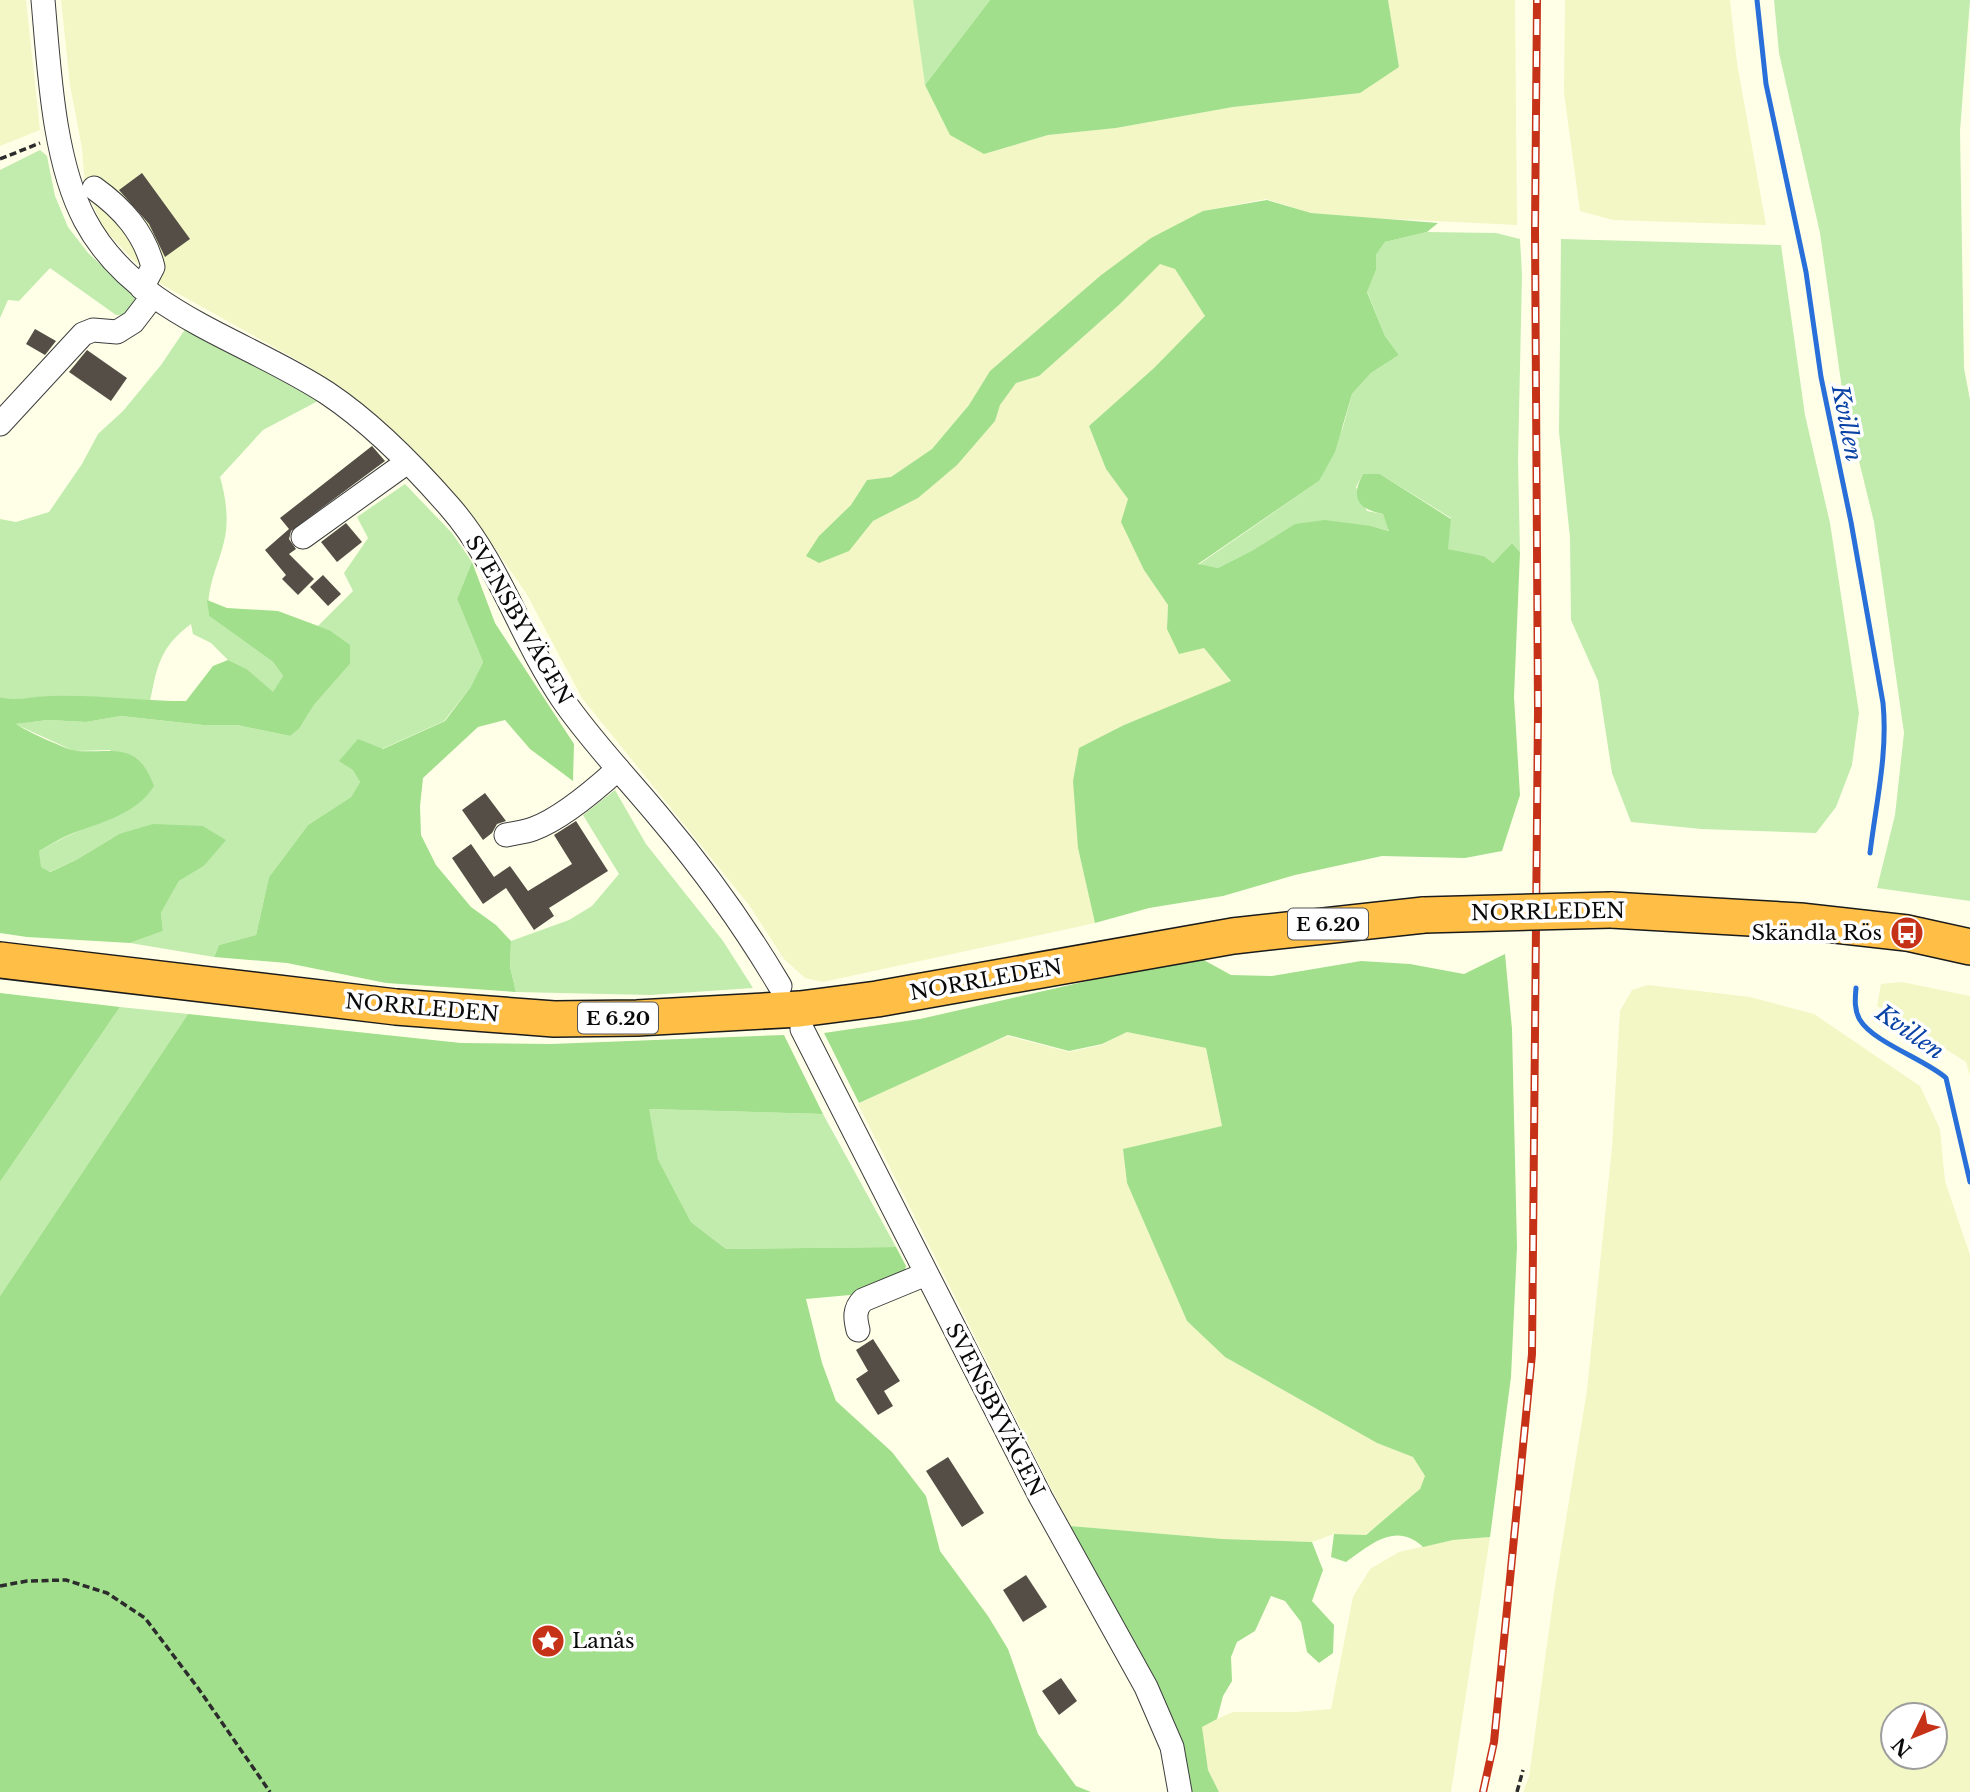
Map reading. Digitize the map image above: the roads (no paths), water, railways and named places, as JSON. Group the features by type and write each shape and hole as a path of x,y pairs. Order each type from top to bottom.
{"highway":[{"name":"NORRLEDEN","path":"0,960 396,1007 554,1019 637,1018 800,1009 877,999 1233,936 1424,915 1611,910 1800,920 1907,933 1970,947"}],"street":[{"name":"SVENSBYVÄGEN","path":"43,0 60,141 68,178 84,219 101,246 148,292 326,392 363,422 449,506 477,542 495,572 552,683 586,732 700,867 750,936 780,986"},
{"path":"0,424 83,334 93,330 117,332 133,322 148,292 153,267 149,251 122,210 94,188"},
{"path":"303,537 407,463"},
{"path":"506,835 532,830 549,821 586,797 618,769"},
{"name":"SVENSBYVÄGEN","path":"802,1029 1041,1498 1146,1687 1172,1747 1180,1792"},
{"path":"858,1330 855,1317 857,1306 863,1300 926,1274"}],"waterway":[{"name":"Kvillen","path":"1757,0 1766,84 1806,272 1821,377 1851,522 1883,703 1883,759 1870,853"},
{"name":"Kvillen","path":"1856,988 1857,1012 1867,1028 1946,1078 1970,1182"}],"railway":[{"path":"1483,1792 1494,1742 1532,1354 1538,711 1535,231 1537,0"}],"place":[{"name":"Skändla Rös","path":"1907,933"},
{"name":"Lanås","path":"548,1641"}]}
